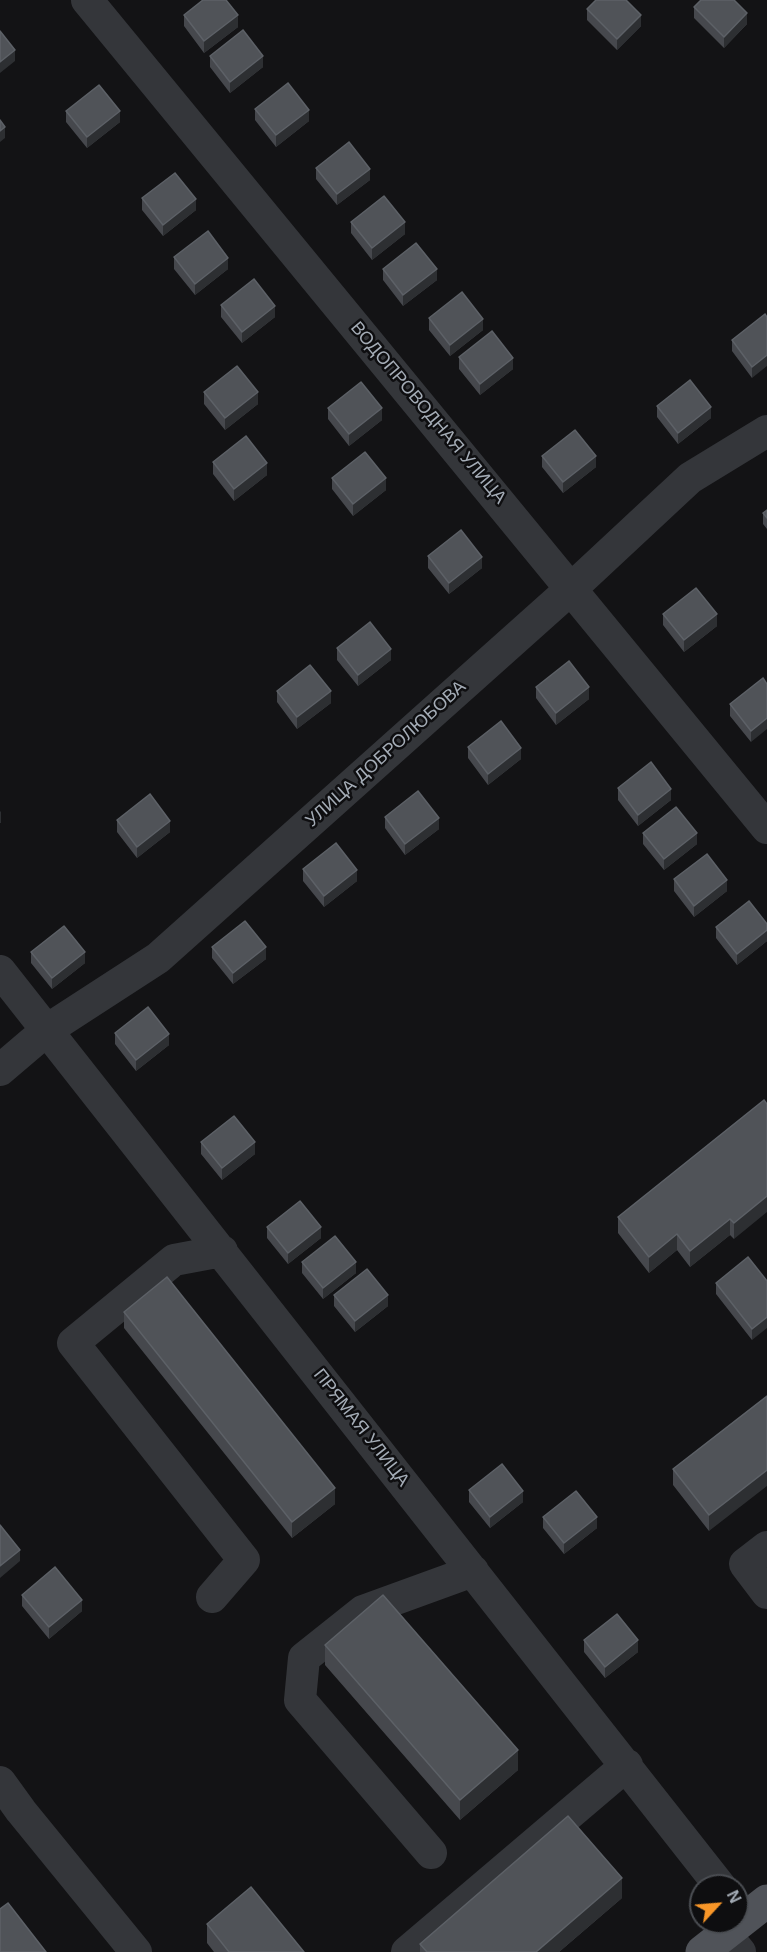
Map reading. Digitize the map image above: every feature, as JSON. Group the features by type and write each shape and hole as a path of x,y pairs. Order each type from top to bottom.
{"street":[{"name":"ВОДОПРОВОДНАЯ УЛИЦА","path":"87,0 767,828"},
{"name":"УЛИЦА ДОБРОЛЮБОВА","path":"0,1070 47,1030 158,958 572,588 690,478 767,431"},
{"name":"ПРЯМАЯ УЛИЦА","path":"0,971 711,1874"},
{"path":"212,1597 244,1560 73,1343 174,1260 222,1251"},
{"path":"767,1547 744,1564 767,1593"},
{"path":"431,1853 300,1700 304,1658 363,1611 473,1571"},
{"path":"406,1952 627,1766"},
{"path":"0,1782 10,1819 136,1952"}],"building":[{"path":"203,0 226,0 238,15 204,41 184,15"},
{"path":"596,0 626,0 641,15 617,39 587,9"},
{"path":"701,0 734,0 747,13 724,37 694,7"},
{"path":"243,30 263,56 230,82 210,56"},
{"path":"0,31 15,50 0,62"},
{"path":"288,83 309,110 276,135 255,109"},
{"path":"99,85 120,111 87,137 66,111"},
{"path":"0,120 5,127 0,131"},
{"path":"349,142 370,169 337,194 316,168"},
{"path":"175,173 196,199 163,225 142,198"},
{"path":"384,196 405,222 372,248 351,222"},
{"path":"208,231 228,258 195,284 174,257"},
{"path":"416,243 437,269 403,295 383,269"},
{"path":"254,279 275,306 242,332 221,305"},
{"path":"462,292 483,319 450,345 429,318"},
{"path":"765,314 767,317 767,355 752,367 732,340"},
{"path":"492,331 513,358 480,384 459,357"},
{"path":"237,366 258,392 225,418 204,392"},
{"path":"690,380 711,407 678,433 657,406"},
{"path":"361,382 382,408 349,434 328,408"},
{"path":"575,430 596,456 563,482 542,456"},
{"path":"246,436 267,463 234,489 213,462"},
{"path":"365,452 386,478 353,504 332,478"},
{"path":"461,530 482,557 449,583 428,556"},
{"path":"696,588 717,614 684,640 663,614"},
{"path":"370,622 391,649 358,675 337,648"},
{"path":"569,661 589,687 556,713 536,687"},
{"path":"310,665 331,691 297,717 277,691"},
{"path":"763,678 767,684 767,718 751,731 730,704"},
{"path":"501,721 521,748 488,774 468,747"},
{"path":"651,762 671,789 638,815 618,788"},
{"path":"418,791 439,818 405,844 385,817"},
{"path":"150,794 170,821 137,847 117,820"},
{"path":"676,807 697,833 664,859 643,833"},
{"path":"336,843 357,870 324,896 303,869"},
{"path":"707,854 727,880 694,906 674,879"},
{"path":"749,901 767,924 767,930 737,954 716,927"},
{"path":"245,921 266,947 233,973 212,947"},
{"path":"64,926 85,952 52,978 31,952"},
{"path":"148,1007 169,1034 136,1060 115,1033"},
{"path":"764,1100 767,1104 767,1196 734,1223 730,1219 690,1251 677,1234 649,1257 618,1217"},
{"path":"234,1116 255,1142 222,1168 201,1142"},
{"path":"300,1201 321,1227 288,1253 267,1227"},
{"path":"335,1236 356,1262 323,1288 302,1262"},
{"path":"748,1257 767,1281 767,1317 752,1329 716,1283"},
{"path":"367,1269 388,1295 355,1321 334,1295"},
{"path":"167,1277 335,1488 292,1522 124,1312"},
{"path":"767,1396 767,1470 709,1515 673,1469"},
{"path":"502,1464 523,1491 490,1517 469,1490"},
{"path":"576,1491 597,1517 564,1543 543,1517"},
{"path":"0,1525 20,1550 0,1566"},
{"path":"55,1567 82,1600 49,1627 22,1595"},
{"path":"383,1595 518,1750 460,1800 325,1645"},
{"path":"617,1614 638,1640 605,1667 584,1640"},
{"path":"568,1816 622,1878 536,1952 427,1952 420,1944"},
{"path":"251,1887 304,1952 229,1952 207,1924"},
{"path":"8,1903 46,1952 0,1952 0,1909"}]}
